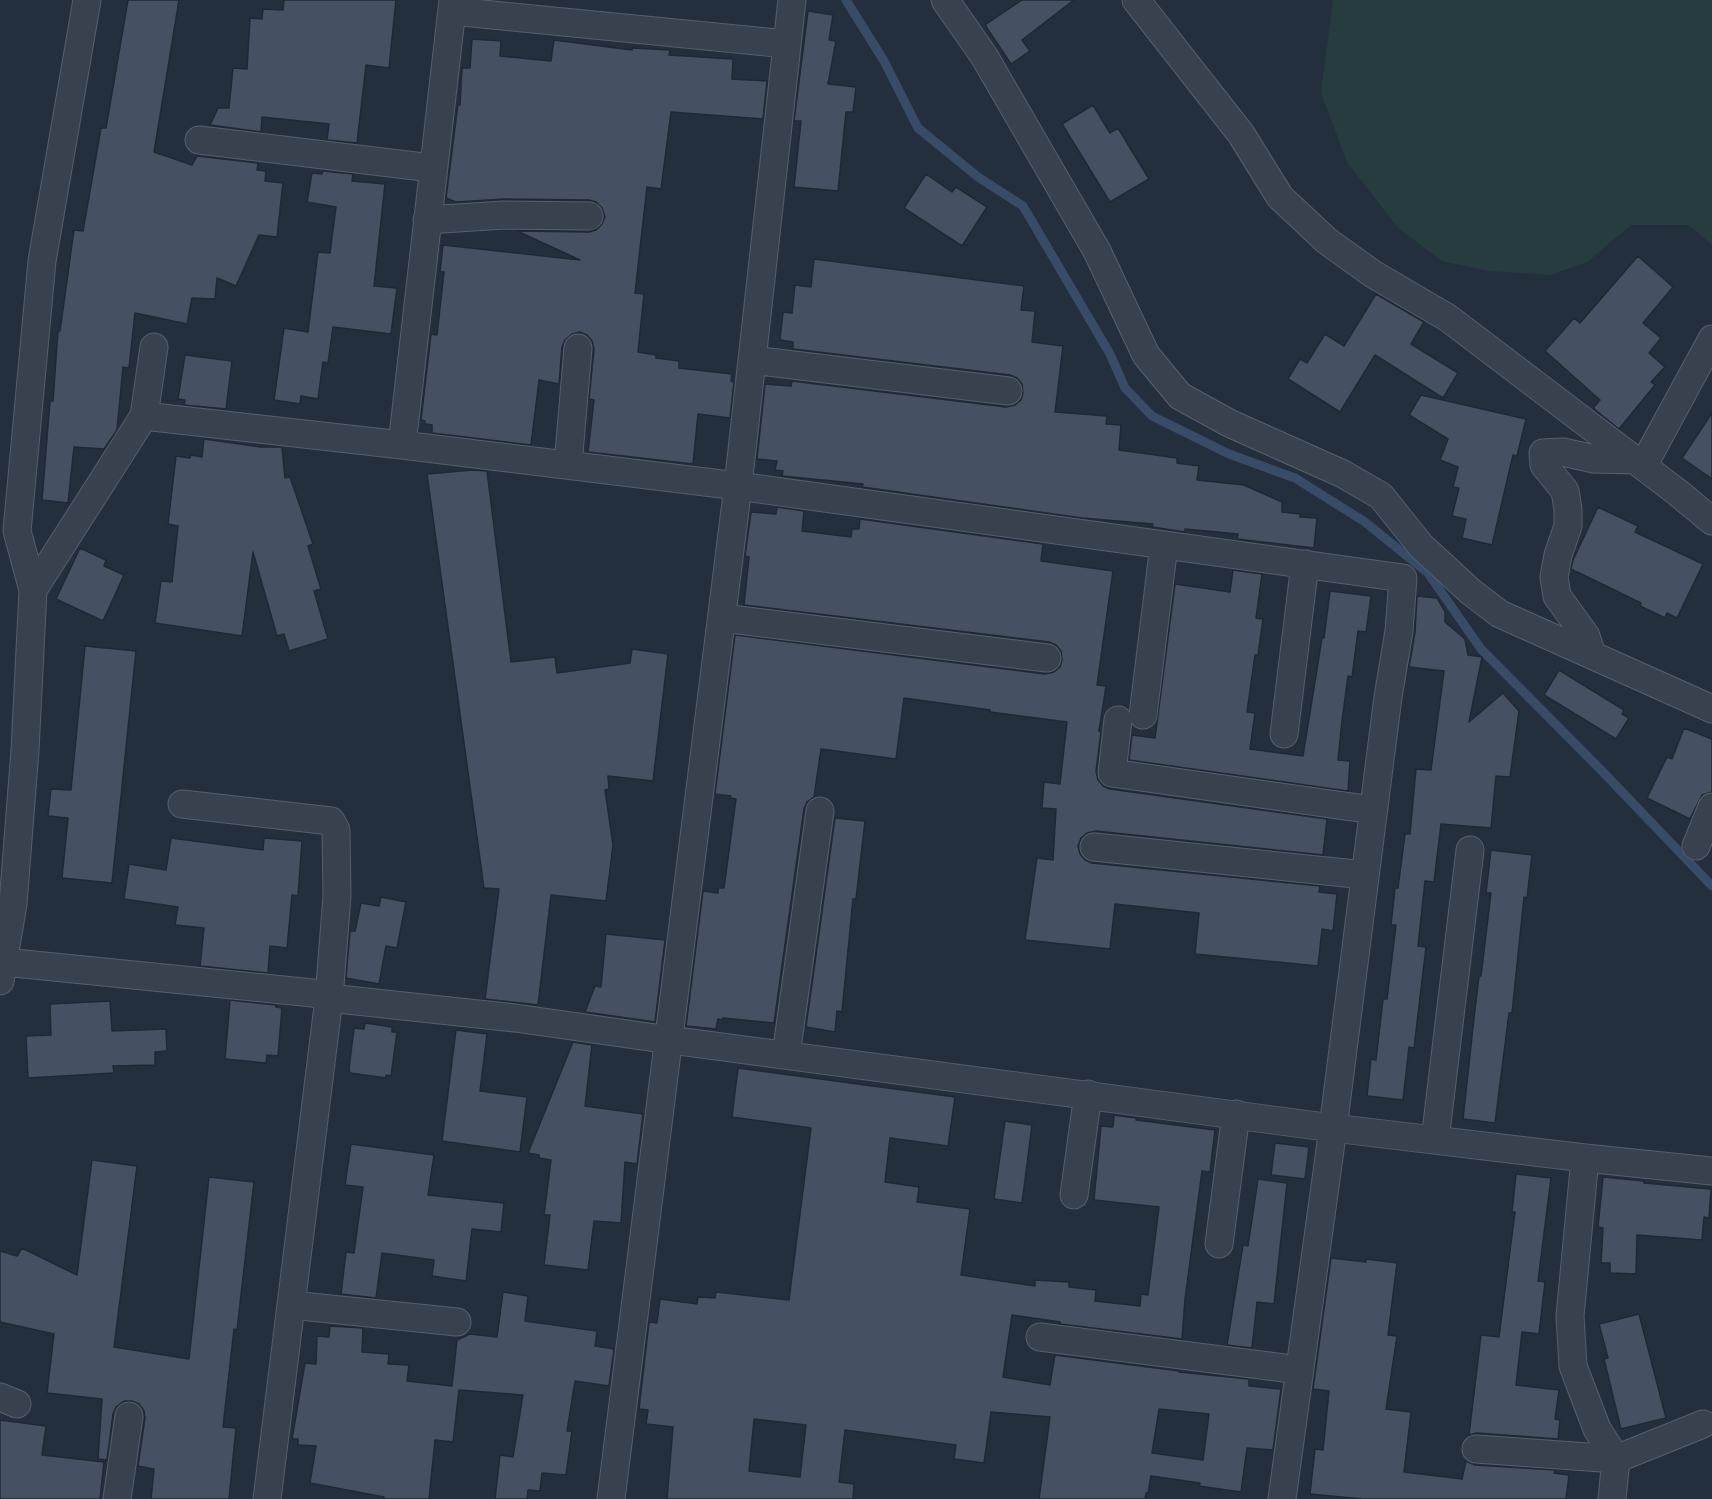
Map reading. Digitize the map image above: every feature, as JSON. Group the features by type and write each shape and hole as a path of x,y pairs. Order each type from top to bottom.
{"street":[{"path":"87,0 42,261 18,519 17,531 33,590 14,904 2,971 313,993 329,998 515,1018 1333,1128 1712,1171"},
{"path":"611,1499 738,486 792,0"},
{"path":"945,0 984,56 1097,251 1146,355 1180,396 1229,423 1343,474 1381,496 1422,546 1471,592 1500,614 1712,709"},
{"path":"1136,0 1241,134 1280,197 1328,241 1372,274 1448,318 1712,521"},
{"path":"402,445 452,5 787,44"},
{"path":"199,140 432,168"},
{"path":"427,220 504,215 589,216"},
{"path":"1639,463 1712,339"},
{"path":"33,590 144,416 154,347"},
{"path":"568,465 578,348"},
{"path":"752,360 1008,391"},
{"path":"144,416 738,486 1403,578"},
{"path":"1592,656 1586,636 1557,596 1554,577 1558,555 1568,526 1568,509 1564,491 1544,465 1544,453 1563,452 1594,459 1639,463"},
{"path":"1164,545 1130,718 1112,773 1373,810"},
{"path":"1282,1499 1333,1128 1373,810 1399,631 1403,578 1422,546"},
{"path":"1284,734 1305,564"},
{"path":"722,618 1047,658"},
{"path":"182,804 331,821 336,830 338,896 329,998 267,1499"},
{"path":"1696,846 1712,807"},
{"path":"786,1054 820,811"},
{"path":"1094,847 1365,875"},
{"path":"1435,1140 1470,850"},
{"path":"1074,1195 1088,1094"},
{"path":"1219,1244 1236,1114"},
{"path":"1585,1158 1570,1316 1573,1366 1597,1429 1616,1460 1612,1499"},
{"path":"291,1305 457,1322"},
{"path":"1041,1336 1300,1370"},
{"path":"117,1499 129,1416"},
{"path":"1476,1449 1616,1460 1703,1424"}],"green space":[{"path":"1333,0 1712,0 1712,245 1689,225 1631,225 1587,262 1550,275 1489,271 1442,261 1398,228 1347,162 1321,93"}],"building":[{"path":"128,0 179,0 154,152 192,165 197,156 258,163 257,170 266,171 265,181 283,183 277,237 259,235 236,286 217,278 215,299 192,298 187,324 135,313 129,368 123,367 117,430 104,449 74,447 68,503 42,500 58,331 60,331 74,230 83,231 101,128 106,128"},
{"path":"284,0 396,0 389,68 366,65 357,143 327,140 329,124 262,117 261,132 210,125 218,108 229,108 233,68 247,69 250,18 262,19 263,9 283,10"},
{"path":"1022,0 1074,0 1022,40 1030,51 1011,64 985,25"},
{"path":"808,11 833,15 829,40 836,41 828,84 856,87 853,112 846,112 838,191 794,187 801,121 794,121"},
{"path":"472,39 501,41 500,56 551,61 554,40 632,50 632,48 670,50 669,55 733,59 732,79 767,81 763,119 671,112 661,189 647,187 635,293 644,294 638,352 656,355 656,358 679,361 679,368 732,374 731,381 734,382 730,418 698,414 693,464 588,452 594,400 589,399 594,349 592,341 580,332 572,334 565,340 562,347 559,384 539,380 531,445 432,433 432,425 425,424 425,421 421,420 431,334 437,335 444,272 440,272 443,245 580,260 517,231 589,232 596,230 605,217 602,208 596,202 589,200 504,199 456,202 446,198 458,104 460,105 462,68 470,68"},
{"path":"1093,105 1110,133 1118,128 1149,179 1110,202 1062,124"},
{"path":"323,171 353,174 352,181 385,184 374,286 397,288 391,334 333,327 328,363 323,362 318,399 301,396 300,404 274,400 284,328 308,332 318,252 330,253 336,207 307,202 312,173 322,174"},
{"path":"926,174 952,192 956,187 987,207 962,246 904,208"},
{"path":"1638,256 1673,287 1643,323 1661,338 1649,353 1665,367 1651,382 1655,385 1619,429 1593,408 1600,400 1545,351 1574,318 1580,323"},
{"path":"814,259 1024,286 1021,310 1035,311 1032,342 1063,346 1055,412 1107,416 1106,424 1121,425 1119,450 1177,458 1177,463 1199,466 1197,480 1244,485 1282,502 1282,512 1300,514 1300,517 1317,518 1314,548 1237,539 1238,534 1185,529 1185,532 1152,527 1153,524 1082,518 862,487 863,484 782,476 783,471 775,470 777,461 757,459 765,384 791,386 792,381 1006,407 1015,405 1021,400 1023,393 1022,384 1010,375 793,349 793,342 780,340 783,312 792,313 795,285 811,287"},
{"path":"1376,294 1424,322 1411,344 1458,373 1443,398 1375,355 1340,412 1288,379 1300,359 1307,363 1325,334 1344,346"},
{"path":"185,355 232,361 226,409 184,405 185,400 178,399"},
{"path":"1421,395 1526,419 1517,456 1513,455 1492,545 1462,538 1466,519 1452,516 1459,488 1453,487 1458,467 1440,460 1448,439 1409,415"},
{"path":"1712,413 1712,479 1682,458"},
{"path":"204,439 261,447 282,447 285,478 290,477 313,544 308,546 321,589 314,591 328,639 289,651 284,634 277,636 253,552 242,636 155,623 161,581 172,582 178,526 168,524 176,456 202,457"},
{"path":"487,471 511,662 555,657 557,673 630,663 632,649 668,654 653,781 608,776 609,789 605,790 613,845 606,901 551,895 538,1005 485,999 499,889 484,888 427,474"},
{"path":"777,507 804,511 802,531 851,537 852,529 859,529 860,519 1043,544 1041,561 1113,571 1097,685 1106,686 1099,731 1101,732 1096,771 1098,780 1110,789 1327,819 1323,855 1096,831 1087,833 1081,838 1078,846 1080,854 1092,863 1320,886 1319,892 1337,894 1333,931 1322,929 1318,966 1195,954 1199,913 1115,904 1110,949 1025,940 1037,858 1053,860 1056,809 1042,808 1044,782 1060,784 1067,722 904,698 896,759 821,749 814,797 807,802 804,809 774,1023 723,1018 723,1020 718,1019 716,1029 686,1026 703,891 718,893 718,888 724,888 736,799 715,794 735,635 1045,674 1054,672 1060,667 1062,660 1061,651 1049,642 744,605 749,557 745,556 751,512 776,514"},
{"path":"1598,507 1638,526 1635,532 1703,564 1677,618 1667,613 1665,618 1640,606 1641,603 1571,569"},
{"path":"80,548 106,560 104,566 124,575 103,621 56,599"},
{"path":"1233,570 1262,574 1256,618 1263,619 1247,712 1255,713 1250,749 1303,756 1330,591 1371,596 1366,632 1358,631 1352,677 1348,676 1342,721 1338,760 1350,761 1348,791 1129,760 1132,735 1155,738 1175,584 1230,592"},
{"path":"1417,596 1437,598 1445,612 1445,622 1465,639 1468,655 1482,657 1469,722 1503,693 1519,711 1510,777 1496,776 1491,828 1441,824 1434,882 1425,881 1418,946 1426,947 1414,1048 1409,1047 1403,1100 1367,1096 1371,1059 1376,1060 1383,999 1387,999 1396,925 1391,925 1395,888 1398,888 1405,834 1410,834 1416,769 1431,770 1444,671 1409,667 1415,632"},
{"path":"85,646 136,651 112,883 62,878 68,818 48,816 51,789 71,790"},
{"path":"1559,670 1624,710 1622,714 1629,718 1616,739 1544,695"},
{"path":"1684,728 1712,739 1712,792 1702,795 1690,819 1647,798 1667,757 1672,759"},
{"path":"835,818 865,821 856,899 853,899 842,1012 837,1011 835,1032 806,1027"},
{"path":"171,838 263,850 264,838 302,841 298,896 292,895 287,948 270,946 268,973 200,966 204,928 175,925 178,907 124,899 129,864 166,870"},
{"path":"1491,850 1532,855 1527,898 1524,897 1512,1013 1509,1013 1495,1123 1463,1119 1491,893 1486,893"},
{"path":"381,897 406,902 397,948 386,946 379,984 346,978 350,931 355,931 361,903 379,906"},
{"path":"606,934 665,940 655,1022 585,1012 595,986 601,987"},
{"path":"230,1000 276,1005 282,1008 278,1056 267,1055 266,1063 225,1059"},
{"path":"110,1001 112,1031 166,1029 167,1051 155,1052 155,1065 113,1066 114,1073 28,1078 26,1036 51,1035 50,1004"},
{"path":"365,1023 392,1027 392,1032 397,1032 391,1076 386,1075 386,1078 350,1073 354,1028 364,1029"},
{"path":"456,1030 487,1034 480,1091 527,1097 520,1152 442,1141"},
{"path":"573,1042 592,1045 585,1106 643,1114 637,1164 625,1162 621,1223 594,1221 588,1270 544,1265 550,1215 544,1215 551,1160 528,1153"},
{"path":"738,1068 955,1097 948,1146 890,1138 885,1182 919,1187 917,1202 970,1209 961,1275 1035,1286 1035,1280 1069,1282 1069,1287 1096,1290 1095,1301 1140,1306 1141,1294 1148,1295 1159,1207 1094,1200 1101,1126 1113,1127 1114,1115 1215,1130 1210,1172 1202,1171 1182,1339 1060,1324 1060,1322 1012,1315 1003,1377 1050,1385 1055,1355 1249,1379 1249,1386 1281,1389 1273,1450 1247,1448 1241,1492 1151,1476 1145,1499 1039,1499 1050,1417 991,1412 984,1463 954,1459 956,1445 845,1430 839,1482 854,1484 853,1499 667,1499 673,1427 646,1424 648,1410 639,1409 649,1322 657,1323 660,1299 697,1304 698,1297 715,1298 716,1292 789,1300 811,1128 732,1117","holes":["1159,1409 1209,1414 1203,1460 1152,1453","754,1419 806,1425 800,1477 749,1471"]},
{"path":"1005,1121 1032,1125 1022,1203 994,1199"},
{"path":"1275,1143 1309,1147 1305,1179 1271,1175"},
{"path":"351,1144 434,1155 428,1195 504,1203 501,1232 472,1229 466,1281 432,1276 434,1260 382,1253 376,1298 341,1294 346,1252 354,1253 363,1187 345,1185"},
{"path":"92,1160 137,1166 114,1347 189,1359 209,1177 254,1182 223,1427 236,1428 229,1499 151,1499 154,1469 138,1466 144,1411 139,1404 132,1401 124,1401 116,1407 107,1460 98,1459 102,1399 47,1393 54,1334 0,1322 0,1251 17,1256 22,1248 77,1275"},
{"path":"1516,1174 1551,1178 1538,1281 1545,1282 1539,1334 1522,1332 1516,1385 1559,1390 1555,1419 1560,1420 1558,1439 1477,1433 1469,1435 1481,1335 1499,1337 1515,1212 1512,1212"},
{"path":"1603,1177 1711,1189 1709,1218 1704,1217 1702,1240 1637,1235 1636,1274 1610,1273 1610,1263 1601,1263 1603,1228 1598,1227"},
{"path":"1258,1179 1287,1183 1274,1304 1257,1302 1252,1348 1227,1345 1243,1245 1248,1246"},
{"path":"1331,1258 1397,1263 1388,1335 1397,1336 1386,1409 1411,1412 1404,1472 1462,1479 1466,1461 1475,1465 1555,1470 1554,1473 1569,1475 1566,1499 1362,1499 1310,1494 1315,1449 1323,1450 1329,1391 1313,1389"},
{"path":"503,1292 528,1296 525,1321 597,1331 595,1346 614,1349 609,1386 575,1381 567,1431 572,1431 566,1475 542,1473 540,1491 528,1490 527,1499 495,1499 500,1455 513,1457 523,1395 459,1390 453,1442 435,1440 429,1499 384,1499 384,1497 310,1483 316,1446 298,1445 298,1439 292,1439 305,1363 316,1364 317,1336 329,1337 330,1326 363,1328 362,1352 389,1354 388,1364 409,1365 407,1381 452,1386 457,1340 470,1334 497,1337"},
{"path":"1639,1314 1666,1418 1621,1429 1604,1359 1608,1358 1599,1324"},
{"path":"0,1420 46,1426 42,1455 104,1462 100,1499 0,1499"}],"waterway":[{"path":"846,0 884,61 918,128 978,177 1023,206 1110,354 1125,388 1152,416 1229,454 1295,478 1365,522 1428,573 1481,649 1712,886"}]}
